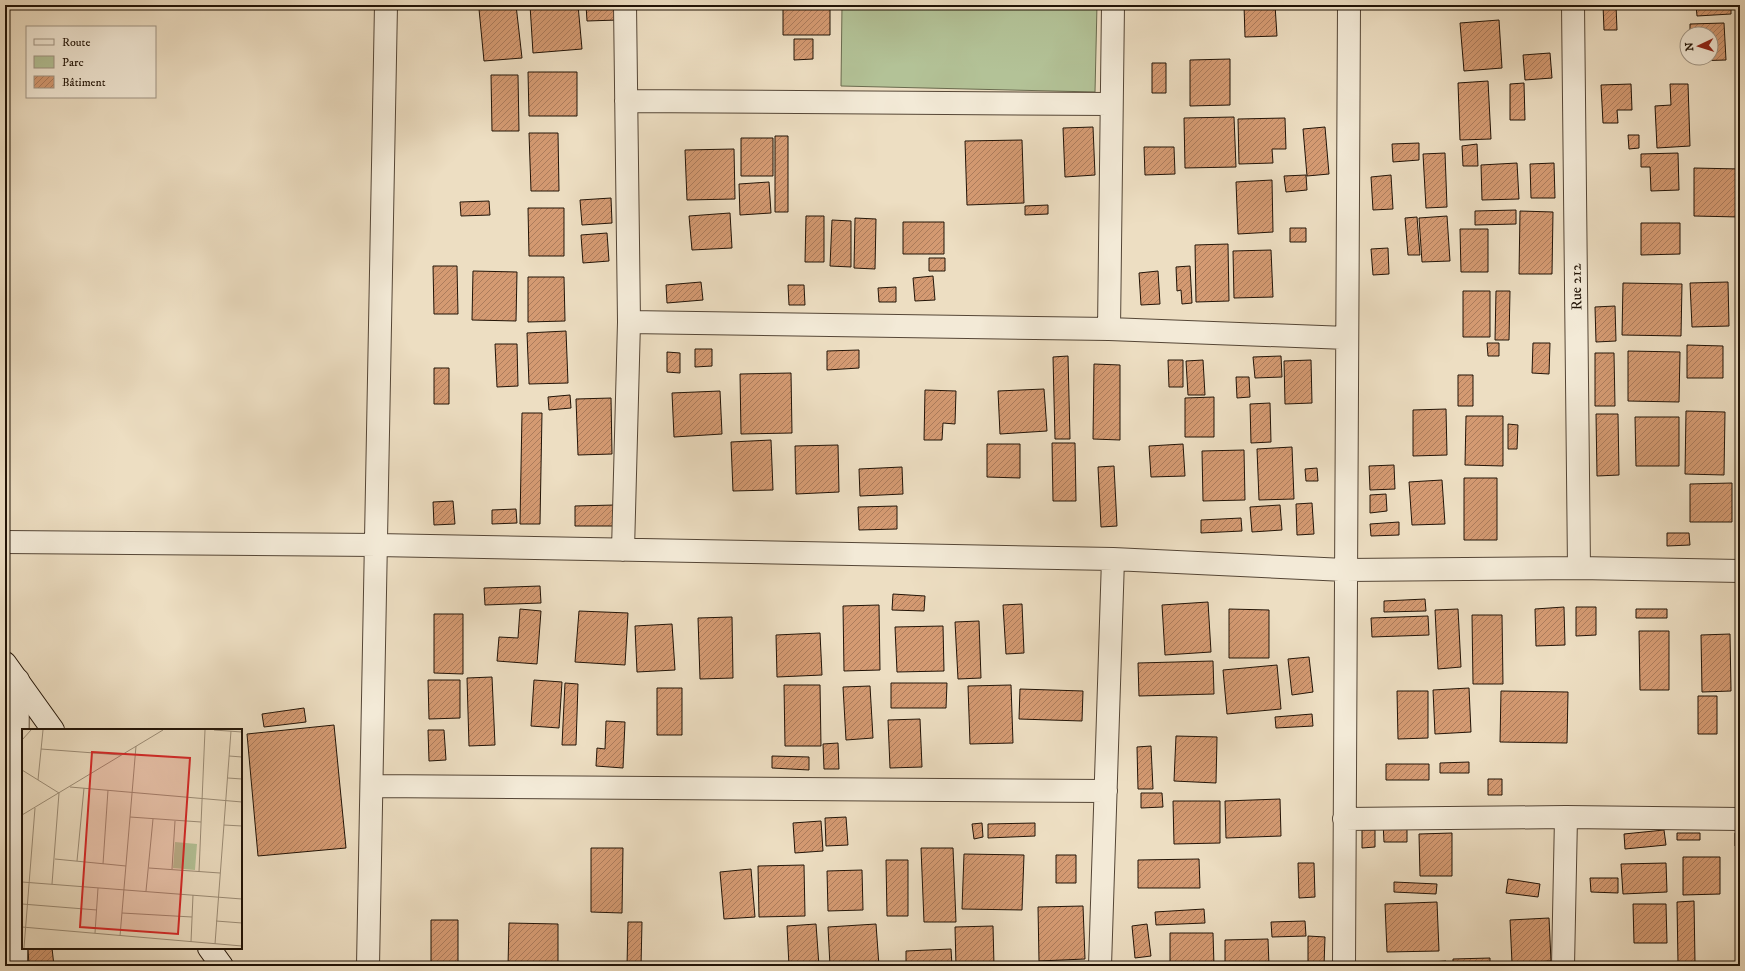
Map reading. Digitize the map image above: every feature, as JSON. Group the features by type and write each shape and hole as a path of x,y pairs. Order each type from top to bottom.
{"street":[{"path":"368,966 386,5"},
{"path":"623,550 629,322 625,5"},
{"path":"1109,329 1113,5"},
{"path":"1344,966 1349,5"},
{"name":"Rue 212","path":"1572,5 1578,568"},
{"path":"626,101 1111,104"},
{"path":"629,322 1109,329 1347,338"},
{"path":"5,542 377,545 1113,559 1345,570 1578,568 1740,571"},
{"path":"1100,966 1113,559"},
{"path":"5,663 52,729"},
{"path":"16,966 18,680"},
{"path":"372,786 1106,791"},
{"path":"1344,819 1566,817 1740,820"},
{"path":"1563,966 1566,817"},
{"path":"210,949 222,966"}],"green space":[{"path":"842,5 1097,5 1095,92 841,86"}],"building":[{"path":"516,5 522,58 484,61 479,9"},
{"path":"530,5 578,5 582,49 533,53"},
{"path":"586,5 617,5 618,20 587,21"},
{"path":"783,5 830,5 830,35 783,35"},
{"path":"1244,5 1275,5 1277,36 1245,37"},
{"path":"1603,5 1616,5 1617,30 1604,30"},
{"path":"1696,5 1731,5 1731,14 1697,16"},
{"path":"1499,20 1502,68 1464,71 1460,23"},
{"path":"1724,23 1726,60 1719,60 1719,26 1690,26 1690,24"},
{"path":"794,39 813,39 813,59 794,60"},
{"path":"1550,53 1552,78 1525,80 1523,55"},
{"path":"1230,59 1230,105 1190,106 1190,60"},
{"path":"1152,63 1166,63 1166,93 1152,93"},
{"path":"528,72 577,72 577,116 529,116"},
{"path":"491,75 518,75 519,131 492,131"},
{"path":"1488,81 1491,139 1460,140 1458,83"},
{"path":"1524,83 1525,120 1510,120 1510,84"},
{"path":"1631,84 1632,110 1617,110 1618,123 1603,123 1601,85"},
{"path":"1670,84 1688,84 1690,146 1657,148 1655,106 1671,105"},
{"path":"1234,117 1236,167 1185,168 1184,118"},
{"path":"1285,118 1286,149 1272,149 1273,163 1239,164 1238,119"},
{"path":"1093,127 1095,175 1065,177 1063,128"},
{"path":"1325,127 1329,174 1307,176 1303,129"},
{"path":"529,133 558,133 559,191 531,191"},
{"path":"1628,135 1639,135 1639,148 1629,149"},
{"path":"775,136 788,136 788,212 775,212"},
{"path":"741,138 773,138 773,176 741,176"},
{"path":"1022,140 1024,203 967,205 965,141"},
{"path":"1419,143 1419,160 1393,162 1392,144"},
{"path":"1477,144 1478,166 1463,166 1462,146"},
{"path":"1144,147 1174,147 1175,174 1145,175"},
{"path":"734,149 735,199 687,200 685,150"},
{"path":"1445,153 1447,207 1426,208 1423,154"},
{"path":"1678,153 1679,190 1651,191 1650,167 1641,167 1641,154"},
{"path":"1517,163 1519,199 1482,200 1481,165"},
{"path":"1554,163 1555,198 1531,198 1530,164"},
{"path":"1694,168 1740,169 1740,217 1694,216"},
{"path":"1306,175 1307,190 1286,192 1284,176"},
{"path":"1391,175 1393,209 1373,210 1371,177"},
{"path":"1272,180 1273,232 1238,234 1236,182"},
{"path":"769,182 771,213 740,215 739,184"},
{"path":"611,198 612,223 582,225 580,200"},
{"path":"489,201 490,215 461,216 460,202"},
{"path":"1048,205 1048,214 1025,215 1025,206"},
{"path":"528,208 564,208 564,256 529,256"},
{"path":"1516,210 1516,224 1475,225 1475,211"},
{"path":"1520,211 1553,212 1552,274 1519,274"},
{"path":"730,213 732,248 692,250 689,216"},
{"path":"806,216 824,216 824,262 805,262"},
{"path":"1447,216 1450,261 1422,262 1419,218"},
{"path":"1417,217 1420,255 1408,255 1405,218"},
{"path":"855,218 876,219 875,269 854,268"},
{"path":"832,220 851,221 851,267 830,266"},
{"path":"903,222 944,222 944,254 903,254"},
{"path":"1641,223 1680,223 1680,254 1641,255"},
{"path":"1290,228 1306,228 1306,242 1290,242"},
{"path":"1460,229 1488,229 1488,272 1461,272"},
{"path":"607,233 609,261 583,263 581,235"},
{"path":"1228,244 1229,301 1196,302 1195,245"},
{"path":"1388,248 1389,274 1373,275 1371,249"},
{"path":"1271,250 1273,297 1234,298 1233,251"},
{"path":"929,258 945,258 945,271 929,271"},
{"path":"433,266 457,266 458,314 434,314"},
{"path":"1190,266 1192,303 1182,304 1181,290 1177,291 1176,267"},
{"path":"473,271 517,272 516,321 472,320"},
{"path":"1158,271 1160,304 1141,305 1139,273"},
{"path":"933,276 935,300 915,301 913,278"},
{"path":"528,277 564,277 565,321 528,322"},
{"path":"701,282 703,300 667,303 666,285"},
{"path":"1728,282 1729,326 1692,327 1690,283"},
{"path":"1623,283 1682,284 1681,336 1622,335"},
{"path":"788,285 804,285 805,305 789,305"},
{"path":"896,287 896,302 879,302 878,288"},
{"path":"1463,291 1490,291 1490,337 1463,337"},
{"path":"1496,291 1510,291 1509,340 1495,340"},
{"path":"1615,306 1616,341 1596,342 1595,307"},
{"path":"566,331 568,383 529,384 527,333"},
{"path":"1487,343 1499,343 1499,356 1488,356"},
{"path":"1533,343 1550,343 1549,374 1532,373"},
{"path":"495,344 517,344 518,386 497,387"},
{"path":"1687,345 1723,346 1723,378 1687,378"},
{"path":"695,349 712,349 712,366 695,367"},
{"path":"859,350 859,368 827,370 827,351"},
{"path":"1628,351 1680,352 1679,402 1628,401"},
{"path":"667,352 680,353 680,373 667,372"},
{"path":"1595,353 1614,353 1615,406 1595,406"},
{"path":"1068,356 1070,439 1055,439 1053,357"},
{"path":"1281,356 1282,377 1255,378 1253,357"},
{"path":"1168,360 1183,360 1183,387 1169,387"},
{"path":"1203,360 1205,395 1188,395 1186,361"},
{"path":"1311,360 1312,403 1285,404 1284,361"},
{"path":"1094,364 1120,365 1120,440 1093,439"},
{"path":"434,368 449,368 449,404 434,404"},
{"path":"791,373 792,433 741,434 740,374"},
{"path":"1458,375 1473,375 1473,406 1458,406"},
{"path":"1236,377 1249,377 1250,397 1237,398"},
{"path":"1044,389 1047,431 1000,434 998,391"},
{"path":"925,390 956,391 955,424 943,423 942,440 924,440"},
{"path":"720,391 722,434 674,437 672,393"},
{"path":"570,395 571,408 549,410 548,397"},
{"path":"1214,397 1214,437 1185,437 1185,398"},
{"path":"611,398 612,454 578,455 576,399"},
{"path":"1270,403 1271,442 1251,443 1250,404"},
{"path":"1446,409 1447,455 1413,456 1413,410"},
{"path":"1686,411 1725,412 1724,475 1685,474"},
{"path":"522,413 542,413 540,524 520,524"},
{"path":"1596,414 1618,414 1619,475 1597,476"},
{"path":"1466,416 1503,416 1503,466 1465,465"},
{"path":"1635,417 1679,417 1679,466 1636,466"},
{"path":"1508,424 1518,425 1517,449 1508,449"},
{"path":"771,440 773,490 733,491 731,442"},
{"path":"1052,443 1075,443 1076,501 1053,501"},
{"path":"987,444 1020,444 1020,478 987,477"},
{"path":"1183,444 1185,476 1151,477 1149,446"},
{"path":"838,445 839,492 796,494 795,446"},
{"path":"1292,447 1294,499 1259,500 1257,449"},
{"path":"1244,450 1245,500 1203,501 1202,451"},
{"path":"1394,465 1395,489 1370,490 1369,466"},
{"path":"1114,466 1117,526 1101,527 1098,467"},
{"path":"902,467 903,494 860,496 859,469"},
{"path":"1317,468 1318,481 1306,481 1305,469"},
{"path":"1464,478 1497,478 1497,540 1464,540"},
{"path":"1442,480 1445,524 1412,525 1409,482"},
{"path":"1732,483 1732,522 1690,522 1690,484"},
{"path":"1386,494 1387,511 1370,513 1370,495"},
{"path":"453,501 455,524 434,525 433,502"},
{"path":"1312,503 1314,534 1297,535 1296,504"},
{"path":"614,505 614,526 575,526 575,506"},
{"path":"1280,505 1282,530 1252,532 1250,507"},
{"path":"897,506 897,529 859,530 858,507"},
{"path":"516,509 517,523 492,524 492,510"},
{"path":"1241,518 1242,531 1201,533 1201,520"},
{"path":"1399,522 1399,535 1371,536 1370,524"},
{"path":"1667,533 1689,533 1690,545 1667,546"},
{"path":"540,586 541,603 485,605 484,588"},
{"path":"893,594 925,596 924,611 892,610"},
{"path":"1425,599 1426,611 1384,612 1384,601"},
{"path":"1208,602 1211,652 1165,655 1162,605"},
{"path":"1022,604 1024,653 1006,654 1003,605"},
{"path":"879,605 880,670 844,671 843,606"},
{"path":"1564,607 1565,645 1536,646 1535,609"},
{"path":"1576,607 1596,607 1596,635 1576,636"},
{"path":"520,609 541,611 537,664 497,661 499,637 518,638"},
{"path":"1229,609 1269,610 1269,658 1229,658"},
{"path":"1458,609 1461,667 1438,669 1435,610"},
{"path":"1636,609 1667,609 1667,618 1636,618"},
{"path":"579,611 628,613 625,665 575,662"},
{"path":"434,614 463,614 463,674 434,673"},
{"path":"1472,615 1502,615 1503,684 1473,684"},
{"path":"1428,616 1429,635 1372,637 1371,618"},
{"path":"732,617 733,678 700,679 698,618"},
{"path":"979,621 981,678 958,679 955,622"},
{"path":"672,624 675,670 637,672 635,626"},
{"path":"943,626 944,671 897,672 895,627"},
{"path":"1639,631 1669,631 1669,690 1640,690"},
{"path":"820,633 822,675 777,677 776,635"},
{"path":"1730,634 1731,691 1702,692 1701,635"},
{"path":"1309,657 1313,692 1292,695 1288,659"},
{"path":"1213,661 1214,694 1139,696 1138,663"},
{"path":"1277,665 1281,709 1227,714 1223,670"},
{"path":"492,677 495,745 469,746 467,678"},
{"path":"428,680 460,680 460,718 429,719"},
{"path":"534,680 562,682 559,728 531,726"},
{"path":"565,683 578,684 576,745 562,745"},
{"path":"891,683 947,683 946,708 891,708"},
{"path":"784,685 820,685 821,746 785,746"},
{"path":"1011,685 1013,743 970,744 968,686"},
{"path":"870,686 873,738 846,740 843,687"},
{"path":"657,688 682,688 682,735 657,735"},
{"path":"1469,688 1471,732 1435,734 1433,690"},
{"path":"1020,689 1083,691 1082,721 1019,719"},
{"path":"1397,691 1428,691 1428,738 1398,739"},
{"path":"1501,691 1568,692 1567,743 1500,742"},
{"path":"1698,696 1717,696 1717,734 1698,734"},
{"path":"304,708 306,722 264,727 262,714"},
{"path":"1312,714 1313,726 1276,728 1275,717"},
{"path":"920,719 922,767 890,768 888,720"},
{"path":"606,721 625,722 623,768 596,766 597,748 605,749"},
{"path":"334,725 346,848 258,856 247,734"},
{"path":"428,730 444,730 446,760 429,761"},
{"path":"1176,736 1217,737 1216,783 1174,781"},
{"path":"838,743 839,769 824,769 823,744"},
{"path":"1151,746 1153,789 1138,789 1137,747"},
{"path":"772,756 809,757 809,770 772,768"},
{"path":"1469,762 1469,773 1440,773 1440,763"},
{"path":"1386,764 1429,764 1429,780 1386,780"},
{"path":"1488,779 1502,779 1502,795 1488,795"},
{"path":"1141,793 1162,793 1163,807 1141,808"},
{"path":"1280,799 1281,836 1226,838 1225,801"},
{"path":"1173,801 1220,801 1220,843 1174,844"},
{"path":"846,817 848,845 826,846 825,818"},
{"path":"821,821 823,851 795,853 793,823"},
{"path":"1383,822 1407,822 1407,842 1384,842"},
{"path":"982,823 983,837 974,839 972,824"},
{"path":"1035,823 1035,836 988,838 988,824"},
{"path":"1362,830 1375,830 1375,847 1362,848"},
{"path":"1664,830 1666,845 1625,849 1624,834"},
{"path":"1452,833 1452,876 1420,876 1419,834"},
{"path":"1677,833 1700,833 1700,840 1677,840"},
{"path":"1735,833 1740,833 1740,846 1735,846"},
{"path":"591,848 623,848 622,913 591,912"},
{"path":"921,848 953,848 956,922 924,922"},
{"path":"964,854 1024,855 1022,910 962,909"},
{"path":"1056,855 1076,855 1076,883 1056,883"},
{"path":"1683,857 1720,857 1720,894 1683,895"},
{"path":"1199,859 1200,888 1138,888 1138,860"},
{"path":"886,860 908,860 908,916 887,916"},
{"path":"1298,863 1314,863 1315,897 1299,898"},
{"path":"1666,863 1667,892 1623,894 1621,864"},
{"path":"804,865 805,916 759,917 758,866"},
{"path":"751,869 755,917 724,919 720,872"},
{"path":"862,870 863,910 828,911 827,871"},
{"path":"1590,878 1618,878 1618,893 1591,892"},
{"path":"1508,879 1540,884 1538,897 1506,893"},
{"path":"1394,882 1437,884 1436,894 1394,892"},
{"path":"1694,901 1695,963 1678,963 1677,902"},
{"path":"1437,902 1439,951 1387,952 1385,904"},
{"path":"1633,904 1666,904 1667,943 1634,943"},
{"path":"1083,906 1085,959 1039,961 1038,907"},
{"path":"1204,909 1205,923 1156,925 1155,912"},
{"path":"1549,918 1551,961 1512,963 1510,920"},
{"path":"431,920 458,920 458,966 431,966"},
{"path":"1305,921 1306,936 1272,937 1271,922"},
{"path":"628,922 642,922 641,966 627,966"},
{"path":"509,923 558,924 558,966 508,966"},
{"path":"816,924 819,966 789,966 787,926"},
{"path":"876,924 879,966 830,966 828,927"},
{"path":"1147,924 1151,956 1135,958 1132,926"},
{"path":"993,926 994,966 956,966 955,927"},
{"path":"1170,933 1213,933 1214,966 1170,966"},
{"path":"1308,936 1325,937 1324,966 1308,966"},
{"path":"1268,939 1269,966 1225,966 1225,940"},
{"path":"28,949 52,949 54,966 29,966"},
{"path":"951,949 952,966 906,966 906,951"},
{"path":"1490,958 1490,966 1453,966 1453,959"},
{"path":"1446,961 1446,966 1417,966 1417,963"},
{"path":"1363,964 1398,964 1398,966 1363,966"}]}
